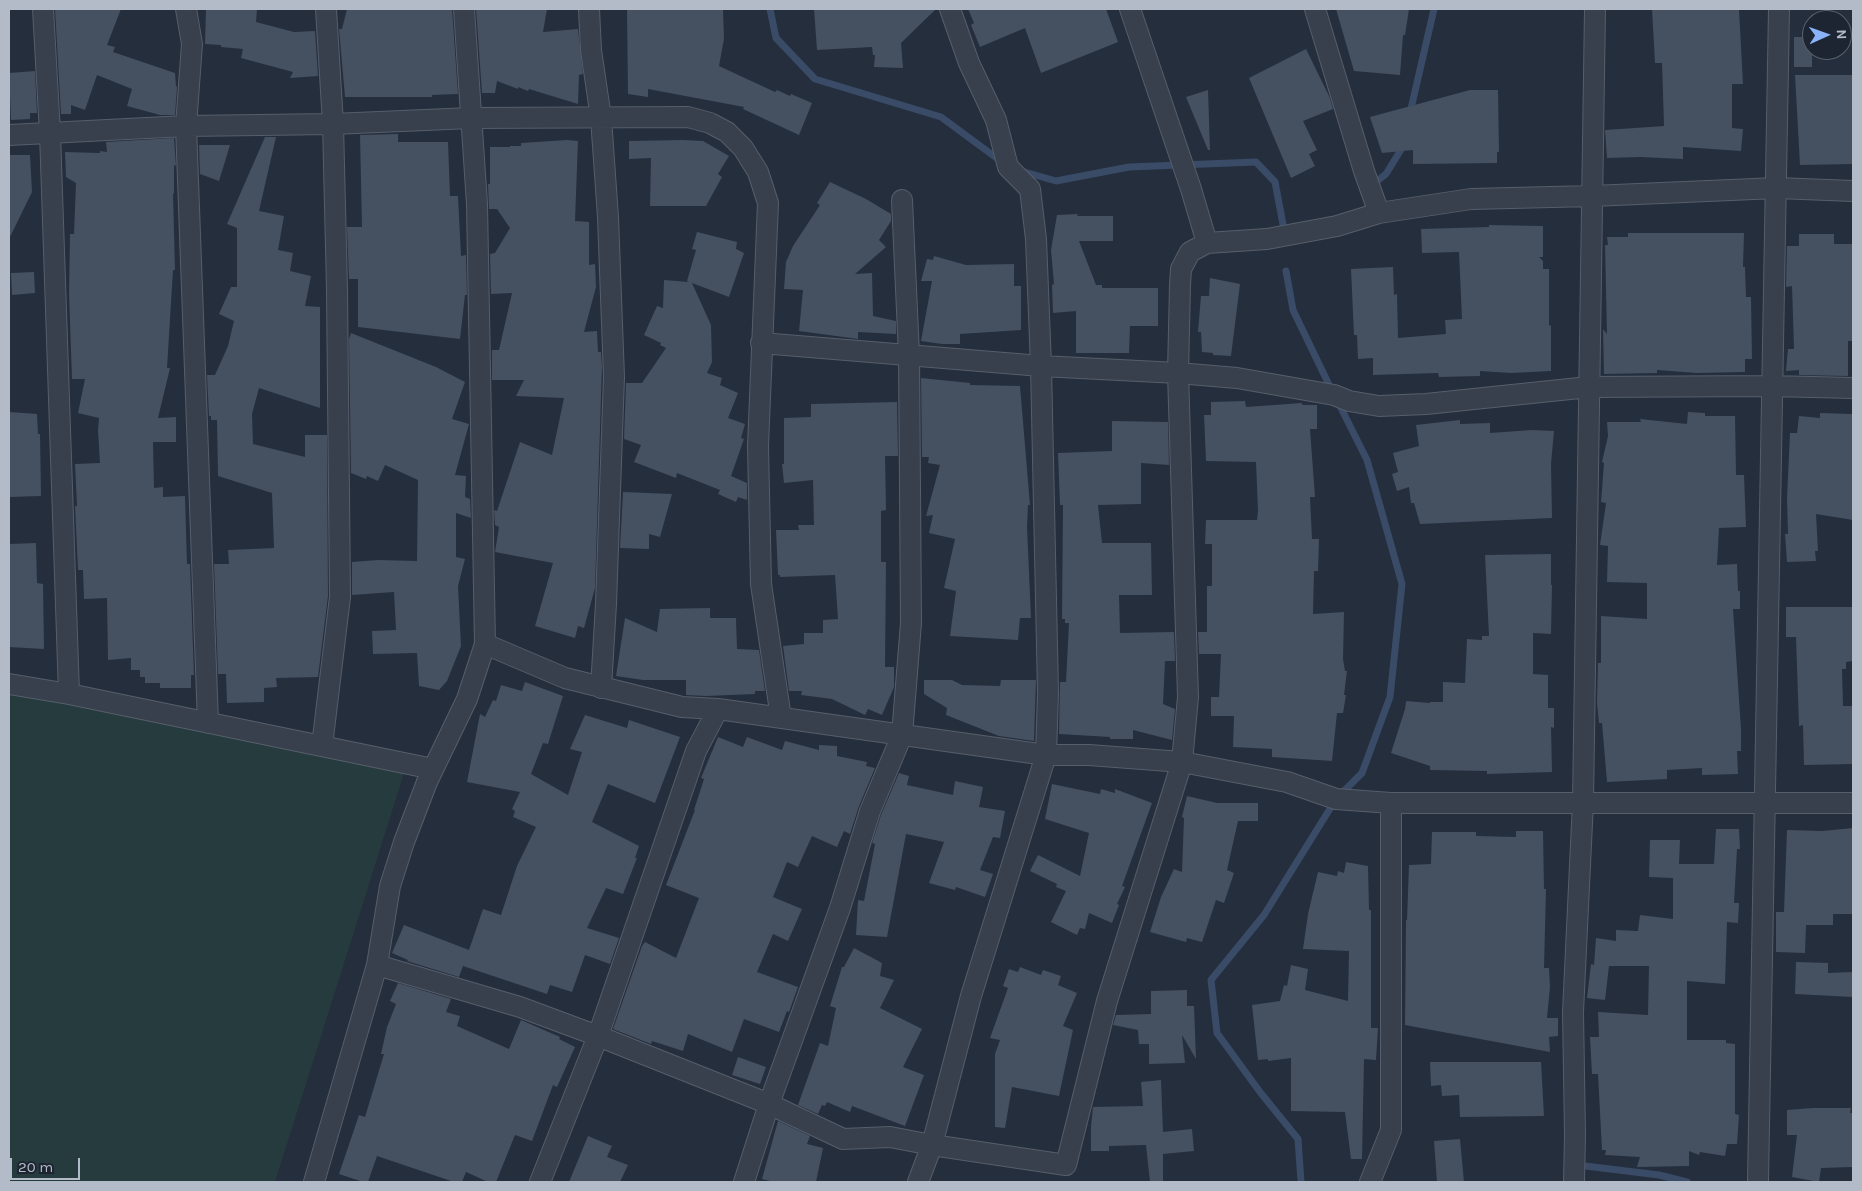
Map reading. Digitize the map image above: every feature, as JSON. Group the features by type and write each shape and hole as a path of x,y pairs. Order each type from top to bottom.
{"street":[{"path":"43,9 50,133 69,694"},
{"path":"186,9 192,44 186,126 208,723"},
{"path":"322,746 340,597 337,289 333,124 326,9"},
{"path":"314,1182 377,965 390,886 404,842 433,769 467,698 485,644 477,204 464,9"},
{"path":"590,9 591,50 601,118 608,217 614,377 601,688"},
{"path":"918,1182 932,1145 971,996 1046,755 1048,693 1041,366 1036,239 1030,189 1008,167 996,120 969,62 950,9"},
{"path":"1130,9 1207,243"},
{"path":"1315,9 1364,171 1379,213"},
{"path":"1574,1182 1573,1012 1583,802 1595,9"},
{"path":"1758,1182 1779,9"},
{"path":"9,135 186,126 333,124 471,118 688,117 710,123 728,132 744,148 758,172 768,203 758,446 761,584 782,718"},
{"path":"377,965 520,1007 598,1036 769,1104 843,1139 890,1137 1066,1165 1106,1000 1182,762 1188,697 1178,373 1181,269 1190,252 1207,243 1267,239 1337,226 1379,213 1470,199 1777,188 1853,191"},
{"path":"744,1182 769,1104 840,908 870,811 902,735 911,623 909,355 902,200"},
{"path":"761,343 1041,366 1237,378 1334,395 1349,401 1379,406 1426,404 1589,386 1853,388"},
{"path":"485,644 565,678 682,706 718,709 1046,755 1089,755 1182,762 1287,782 1336,799 1390,802 1853,803"},
{"path":"9,684 69,694 433,769"},
{"path":"540,1182 598,1036 696,751 718,709"},
{"path":"1370,1182 1391,1130 1390,802"}],"green space":[{"path":"9,684 406,767 275,1182 9,1182"}],"building":[{"path":"55,9 121,9 107,45 115,47 113,52 175,73 177,87 175,115 160,115 127,106 132,89 97,75 85,110 71,105 71,114 61,114"},
{"path":"206,9 257,9 256,22 294,32 315,31 318,76 290,78 293,72 241,58 243,49 205,44"},
{"path":"347,9 452,9 458,94 432,95 432,97 345,97 339,29 342,29"},
{"path":"476,9 547,9 543,32 578,29 583,74 579,75 578,104 529,89 528,91 518,87 518,89 497,81 495,93 482,93"},
{"path":"627,9 723,9 724,39 719,66 775,92 777,90 790,96 791,94 812,103 799,135 743,109 744,107 648,89 648,97 628,94"},
{"path":"814,9 936,9 901,43 903,68 874,67 875,55 873,55 872,47 817,50"},
{"path":"968,9 1106,9 1118,42 1041,73 1025,28 980,47 971,25 974,23"},
{"path":"1336,9 1409,9 1405,35 1403,35 1400,75 1354,71"},
{"path":"1652,9 1739,9 1743,84 1732,84 1732,128 1743,129 1741,151 1683,147 1683,159 1607,158 1605,130 1664,126 1662,63 1655,63"},
{"path":"1794,37 1802,37 1802,60 1812,60 1812,67 1794,67"},
{"path":"1306,49 1330,98 1333,109 1303,121 1317,150 1309,154 1315,166 1291,178 1249,78"},
{"path":"35,71 37,113 30,113 30,119 11,120 9,73"},
{"path":"1795,75 1853,75 1853,164 1800,165"},
{"path":"1208,90 1210,150 1208,150 1186,97"},
{"path":"1470,90 1498,90 1499,152 1497,152 1497,163 1413,164 1413,150 1382,153 1370,117"},
{"path":"398,134 398,142 448,142 450,196 458,196 461,256 466,255 467,295 465,295 460,339 358,327 358,279 349,279 347,227 362,227 360,135"},
{"path":"265,137 276,137 259,211 284,216 278,250 293,253 290,271 311,276 305,306 320,307 320,408 259,388 252,414 253,444 305,457 305,435 327,435 328,596 318,677 276,678 277,687 264,688 264,702 227,703 226,674 218,674 214,564 229,564 228,550 274,548 272,493 218,476 217,420 211,420 211,416 209,416 207,375 215,375 228,346 234,321 219,314 231,287 237,287 237,228 227,224"},
{"path":"174,138 176,166 174,165 173,193 175,270 173,270 167,368 170,368 158,418 176,417 176,442 153,442 154,488 163,487 163,497 185,496 187,564 190,564 194,675 191,675 191,688 160,688 160,683 145,683 145,677 140,677 140,670 131,670 131,658 108,660 107,598 84,599 83,570 78,570 75,506 77,506 75,464 100,463 99,418 78,413 85,379 72,379 69,294 70,234 74,234 76,183 66,177 65,152 100,153 100,151 107,152 106,142"},
{"path":"578,141 575,221 589,222 589,265 595,264 596,287 584,332 597,331 598,352 601,352 602,366 595,588 584,628 578,626 575,638 535,626 553,563 495,552 499,527 495,525 494,510 497,511 520,442 552,455 564,398 516,396 524,380 492,380 492,350 499,350 512,293 491,294 490,254 495,253 510,228 497,209 489,209 488,184 490,184 490,147 521,146 521,143"},
{"path":"629,141 703,141 729,156 718,174 722,177 706,206 650,206 651,158 629,159"},
{"path":"199,145 230,145 219,181 200,174"},
{"path":"9,155 30,155 32,192 9,239"},
{"path":"830,182 866,199 891,214 891,221 879,240 886,247 855,274 872,273 873,316 896,321 896,334 858,332 858,339 799,331 803,290 784,289 786,262 793,246 820,205 817,203"},
{"path":"1078,214 1077,216 1113,216 1113,241 1079,241 1096,285 1102,285 1102,288 1158,288 1158,326 1130,326 1129,353 1076,353 1076,311 1053,313 1052,285 1054,284 1051,250 1057,215"},
{"path":"1489,225 1543,226 1543,257 1539,257 1543,261 1543,269 1549,269 1551,371 1511,373 1480,371 1480,376 1439,377 1438,373 1373,375 1373,358 1358,359 1357,335 1354,335 1351,269 1393,267 1394,295 1397,294 1398,338 1446,334 1445,320 1462,319 1459,252 1422,253 1421,229 1489,227"},
{"path":"697,232 737,242 736,249 744,253 729,297 692,283 711,325 712,362 707,373 722,378 720,385 738,393 728,418 745,424 741,438 744,439 731,476 747,483 747,500 738,497 736,502 718,494 720,490 677,473 676,478 634,462 641,445 624,439 626,383 642,383 666,348 660,345 661,343 644,335 657,306 663,308 664,280 689,282 687,281 696,250 692,249"},
{"path":"1628,233 1744,233 1743,267 1745,267 1746,297 1751,297 1752,359 1745,359 1745,372 1697,373 1657,370 1657,373 1604,374 1603,329 1607,334 1605,245 1608,245 1607,237 1628,237"},
{"path":"1799,234 1834,234 1834,244 1853,244 1853,341 1848,341 1848,376 1799,375 1799,370 1786,371 1788,349 1794,349 1792,286 1786,287 1787,246 1799,246"},
{"path":"934,256 966,265 1014,264 1014,286 1021,286 1021,330 960,334 960,344 921,341 932,281 921,281 927,259 933,260"},
{"path":"34,272 35,293 12,295 11,273"},
{"path":"1210,278 1240,284 1231,356 1202,352 1201,332 1198,332 1201,296 1209,296"},
{"path":"351,333 436,367 465,382 452,419 469,424 455,475 466,476 465,497 470,499 471,518 456,513 456,557 465,559 458,586 461,646 447,681 439,690 419,686 417,653 373,654 372,631 396,630 394,592 352,595 352,562 378,560 417,561 418,480 385,465 378,481 367,476 366,479 351,473 349,339"},
{"path":"921,378 970,383 970,385 1020,386 1030,505 1028,505 1027,527 1031,618 1020,618 1018,640 950,636 956,591 944,588 955,539 929,533 933,515 926,516 940,465 928,463 929,457 922,457"},
{"path":"1245,401 1246,407 1302,403 1302,405 1317,405 1317,429 1310,429 1315,497 1310,497 1312,539 1319,539 1318,571 1314,571 1313,614 1344,612 1343,659 1345,671 1347,671 1343,713 1337,713 1332,761 1272,757 1272,749 1233,747 1234,716 1211,716 1211,697 1219,697 1221,654 1199,654 1198,632 1207,632 1207,586 1212,586 1212,544 1205,544 1206,520 1257,520 1258,511 1256,462 1206,461 1204,415 1211,415 1211,402"},
{"path":"897,402 898,456 885,456 886,510 881,511 881,562 886,562 885,667 894,667 894,687 882,715 868,709 865,715 832,699 801,695 802,691 789,691 783,646 804,644 804,633 823,633 823,620 838,619 835,575 780,577 778,575 776,530 799,530 798,525 814,525 813,480 784,483 782,464 784,464 784,418 811,417 811,404"},
{"path":"9,412 37,414 38,434 40,434 41,496 9,497"},
{"path":"1688,412 1705,413 1705,416 1735,416 1736,475 1744,475 1746,527 1719,528 1717,565 1737,564 1738,591 1740,591 1740,609 1733,609 1741,729 1741,751 1737,751 1738,774 1702,775 1702,768 1667,770 1667,779 1607,782 1602,723 1599,723 1597,703 1598,663 1601,663 1601,616 1647,619 1647,583 1607,582 1608,546 1600,545 1606,503 1601,502 1604,463 1602,462 1608,436 1607,422 1641,422 1640,419 1687,424"},
{"path":"1820,413 1853,414 1853,520 1816,514 1818,551 1815,551 1816,561 1787,562 1785,534 1788,534 1787,498 1790,433 1797,433 1799,416 1820,418"},
{"path":"1460,420 1460,424 1490,423 1490,433 1532,430 1554,431 1551,464 1552,518 1420,524 1414,503 1411,503 1409,487 1397,491 1392,474 1398,472 1393,453 1419,446 1416,425"},
{"path":"1112,421 1168,422 1169,465 1141,463 1141,504 1098,505 1102,543 1151,543 1152,595 1119,595 1120,633 1174,632 1175,661 1165,661 1163,704 1175,709 1172,740 1133,730 1133,739 1110,739 1110,737 1059,734 1060,682 1066,682 1069,623 1065,623 1065,619 1062,619 1063,505 1060,505 1058,453 1112,451"},
{"path":"623,492 672,494 660,537 649,534 649,549 620,548"},
{"path":"36,543 37,583 43,584 44,649 9,647 9,544"},
{"path":"1551,554 1551,634 1533,633 1533,674 1548,675 1548,708 1554,708 1554,728 1551,727 1552,772 1487,774 1487,771 1430,770 1430,766 1391,753 1406,701 1443,702 1443,682 1465,683 1467,639 1482,640 1482,636 1489,636 1485,555"},
{"path":"1786,607 1852,607 1853,661 1846,662 1846,669 1842,669 1843,706 1853,706 1853,764 1804,765 1803,725 1799,726 1796,637 1786,637"},
{"path":"710,608 710,618 736,618 737,649 759,650 765,691 755,691 755,694 686,695 686,680 643,680 616,676 625,618 657,632 660,609"},
{"path":"924,680 952,680 962,685 1000,686 1001,680 1036,680 1034,741 999,736 946,715 947,708 924,694"},
{"path":"525,682 563,696 548,744 543,743 531,774 568,795 582,752 570,749 585,715 627,728 629,720 680,737 655,803 608,784 592,822 639,846 635,858 637,858 623,894 606,888 587,928 619,938 610,964 585,955 572,992 550,985 547,994 463,966 459,977 407,961 392,953 404,925 469,950 483,909 501,915 517,866 536,827 513,817 515,811 512,809 520,792 467,782 480,714 485,717 493,700 496,701 501,685 522,691"},
{"path":"718,737 743,747 747,737 782,750 785,741 819,750 819,745 837,746 837,756 867,762 866,766 875,768 859,806 850,834 844,831 837,847 812,836 798,867 787,862 773,897 802,909 788,941 773,934 757,972 798,987 779,1032 744,1019 732,1052 688,1034 683,1051 652,1041 651,1044 613,1029 642,946 645,942 676,958 699,898 666,885 695,810 704,779 701,778"},
{"path":"899,773 909,776 907,785 953,795 955,781 983,787 979,807 1005,811 1000,838 993,837 980,870 993,874 985,897 956,887 955,890 929,883 944,842 906,834 887,937 856,935 858,900 864,901 875,844 872,843 881,815"},
{"path":"1052,784 1100,794 1101,789 1115,793 1115,789 1152,803 1122,886 1125,887 1117,904 1119,905 1112,923 1089,913 1085,929 1080,928 1077,935 1051,922 1066,891 1056,887 1057,884 1030,871 1038,855 1080,876 1089,833 1045,819"},
{"path":"1187,796 1217,803 1258,803 1258,821 1238,821 1227,870 1234,873 1224,903 1216,900 1202,942 1187,938 1186,942 1150,932 1161,897 1174,869 1182,872 1184,818 1182,817"},
{"path":"1853,828 1853,914 1833,914 1833,925 1806,925 1805,953 1776,952 1776,912 1784,912 1787,830 1822,831"},
{"path":"1716,829 1739,829 1740,849 1737,849 1734,903 1739,903 1738,923 1727,922 1725,984 1687,981 1687,1040 1726,1040 1726,1043 1735,1044 1735,1114 1739,1115 1737,1144 1727,1144 1725,1156 1700,1152 1699,1155 1689,1151 1689,1166 1637,1167 1640,1157 1605,1155 1606,1150 1602,1150 1598,1074 1592,1074 1590,1037 1599,1037 1598,1012 1648,1015 1649,966 1609,966 1605,1000 1587,998 1591,964 1594,965 1596,938 1616,941 1616,930 1638,931 1640,915 1673,919 1673,878 1649,877 1650,840 1680,840 1679,864 1714,864"},
{"path":"1516,831 1543,831 1544,889 1546,889 1544,968 1549,968 1550,987 1547,1018 1558,1018 1558,1036 1549,1037 1550,1052 1405,1025 1406,920 1409,865 1431,864 1432,832 1476,832 1476,836 1516,837"},
{"path":"1346,862 1368,866 1369,910 1371,910 1371,1028 1378,1028 1376,1060 1364,1059 1362,1159 1351,1159 1345,1112 1291,1111 1291,1058 1268,1061 1268,1059 1258,1060 1252,1005 1280,1001 1284,985 1287,986 1291,965 1308,969 1305,990 1348,1001 1349,951 1303,949 1308,914 1318,872 1337,876 1338,871 1344,873"},
{"path":"854,948 882,963 880,976 894,980 880,1008 922,1029 903,1067 924,1075 905,1126 852,1106 850,1112 827,1102 825,1106 822,1105 818,1114 798,1105 820,1043 828,1046 836,1008 830,1006 842,967 844,967"},
{"path":"1796,962 1828,963 1828,973 1853,972 1853,997 1795,994"},
{"path":"1020,967 1041,975 1043,970 1061,976 1058,985 1077,993 1063,1026 1073,1030 1059,1096 1012,1087 1005,1128 995,1127 995,1054 1000,1040 990,1038 1008,988 1003,986 1009,969 1018,972"},
{"path":"398,983 451,999 446,1012 460,1016 457,1026 509,1049 521,1020 560,1037 559,1039 575,1047 557,1087 553,1085 532,1141 515,1135 496,1182 488,1182 466,1172 462,1182 454,1182 377,1156 368,1182 339,1174 359,1115 365,1117 384,1054 381,1054 387,1027 396,1004 390,1001"},
{"path":"1187,990 1187,1006 1194,1006 1196,1059 1182,1035 1185,1063 1149,1064 1149,1044 1139,1044 1138,1030 1113,1025 1116,1015 1151,1014 1151,991"},
{"path":"738,1057 766,1067 760,1084 732,1075"},
{"path":"1430,1062 1541,1062 1544,1116 1460,1117 1459,1095 1442,1096 1441,1085 1431,1086"},
{"path":"1161,1080 1163,1132 1192,1129 1194,1151 1163,1154 1163,1181 1150,1182 1146,1145 1109,1146 1109,1151 1091,1151 1093,1107 1143,1106 1141,1082"},
{"path":"1851,1108 1850,1113 1853,1113 1853,1167 1821,1168 1819,1182 1792,1177 1797,1135 1787,1135 1787,1110"},
{"path":"778,1121 810,1136 807,1144 823,1148 816,1182 774,1182 762,1179"},
{"path":"588,1136 612,1146 607,1157 628,1165 620,1182 569,1182"},
{"path":"1460,1139 1464,1182 1437,1182 1434,1141"}],"waterway":[{"path":"770,9 776,38 815,79 941,117 1002,162"},
{"path":"1410,113 1434,9"},
{"path":"1372,185 1386,174 1402,148 1403,143"},
{"path":"1021,171 1056,181 1129,167 1256,162 1275,182 1285,235"},
{"path":"1286,271 1293,310 1332,391"},
{"path":"1301,1182 1298,1139 1260,1092 1217,1033 1211,980 1264,915 1336,799 1362,773 1390,697 1402,584 1367,460 1337,400"},
{"path":"1577,1165 1659,1175 1687,1182"}]}
